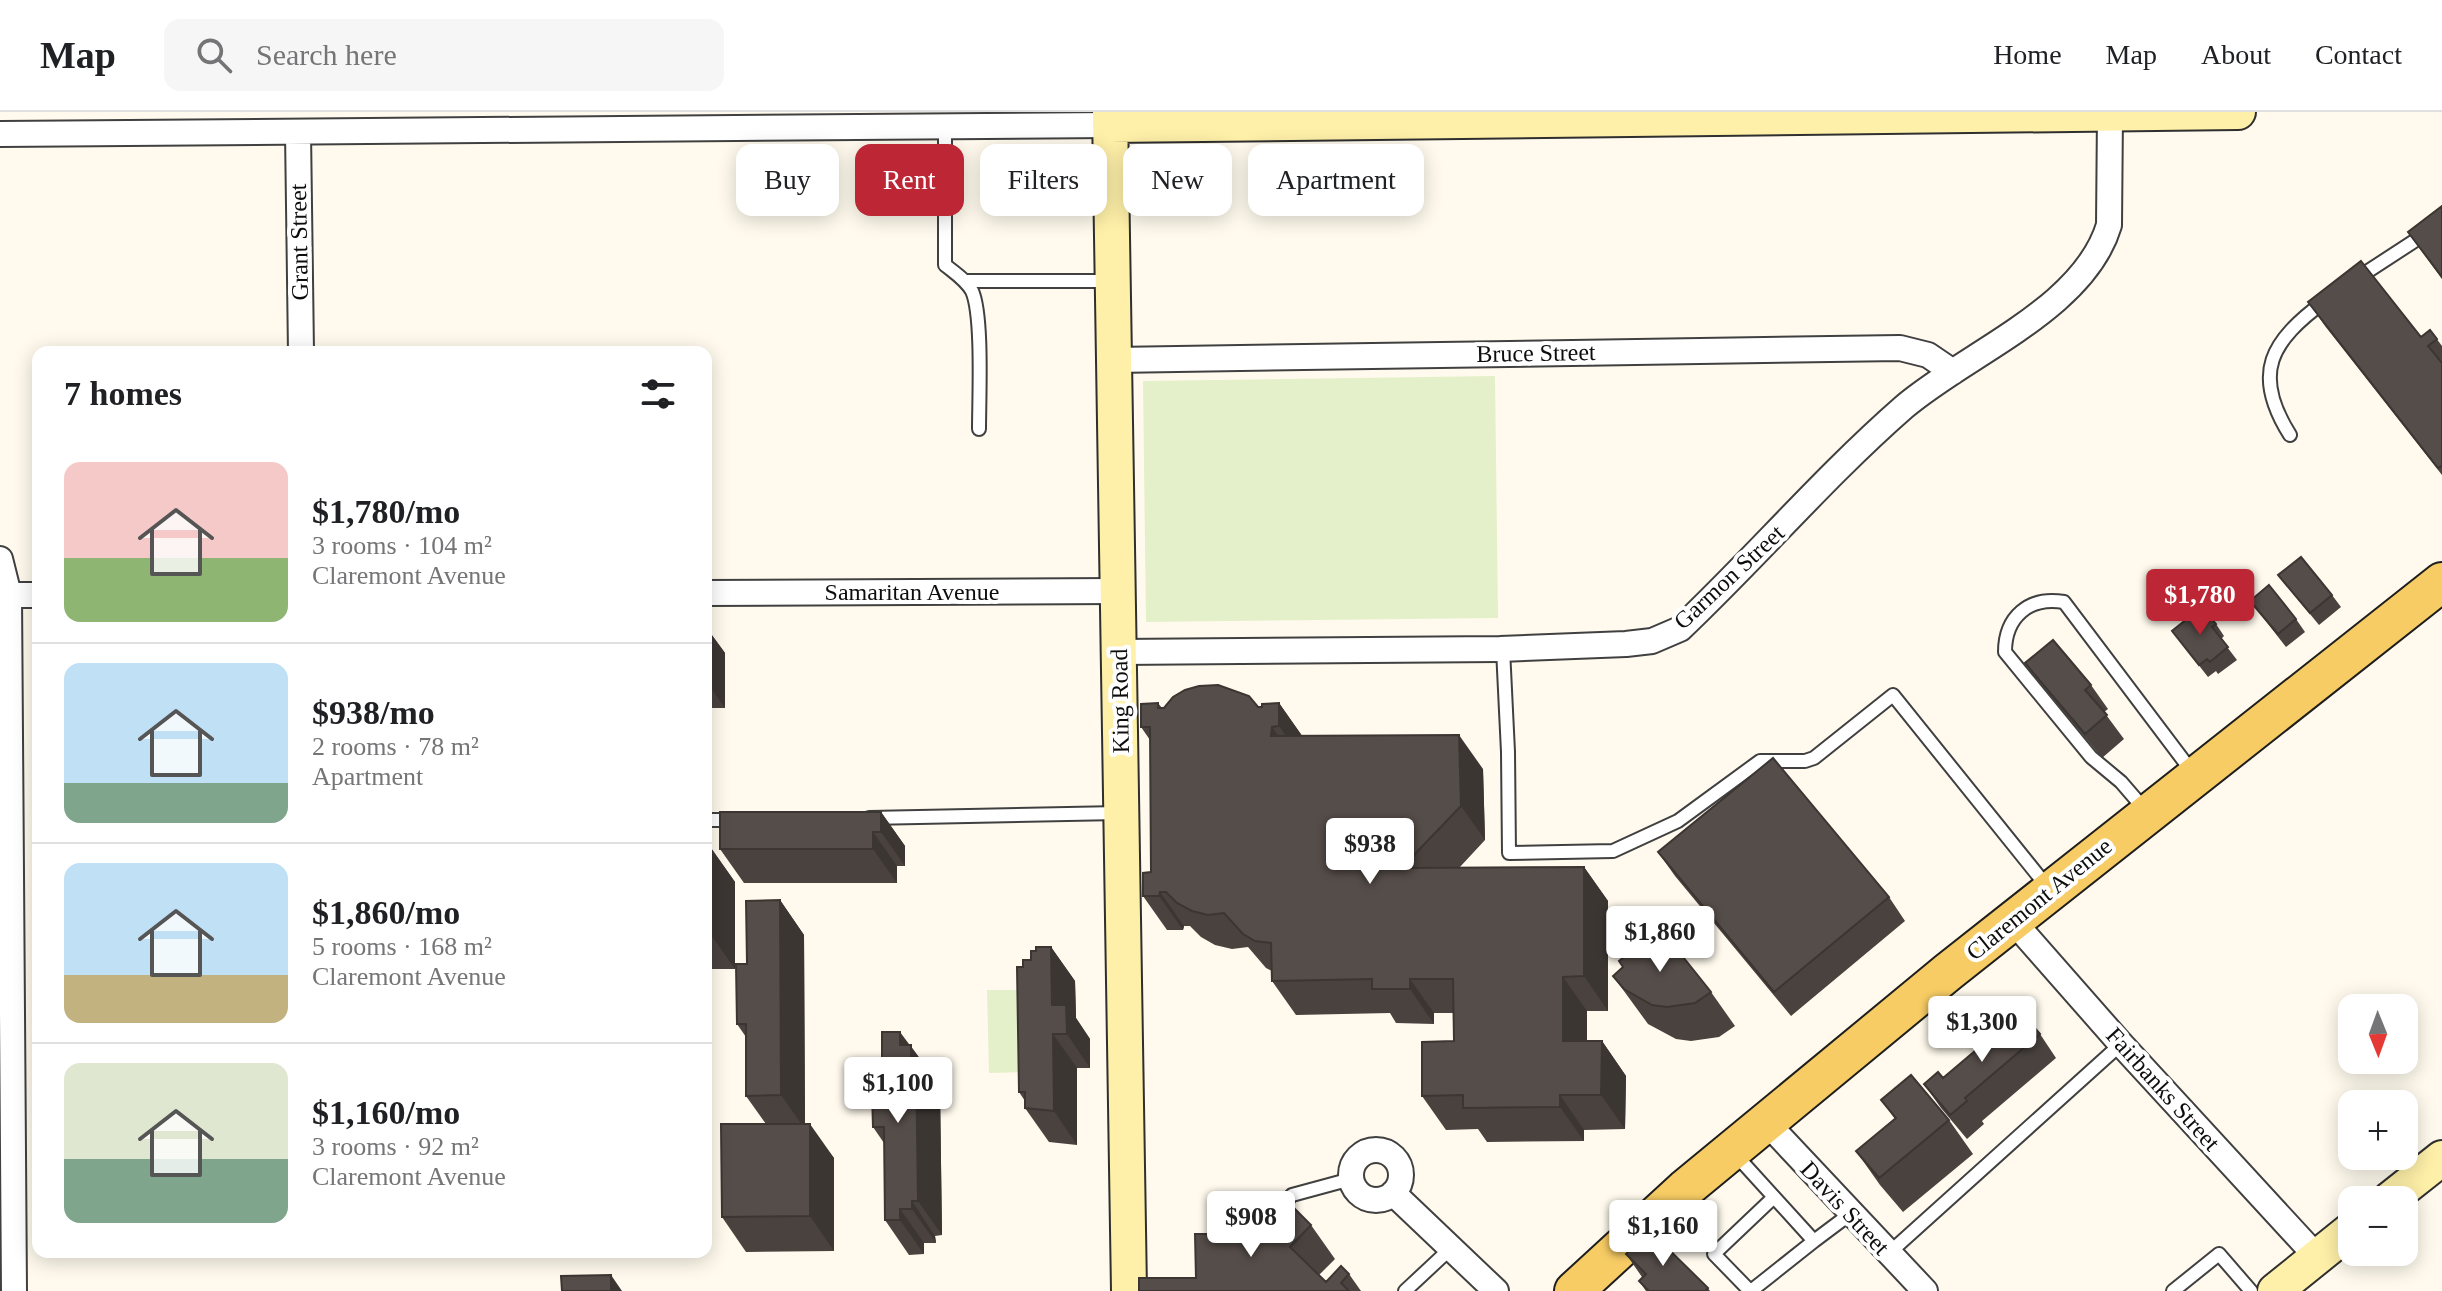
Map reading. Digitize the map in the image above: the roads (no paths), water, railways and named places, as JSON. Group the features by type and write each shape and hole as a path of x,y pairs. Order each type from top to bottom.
{"main road":[{"name":"Claremont Avenue","path":"1589,1282 1685,1189 2012,920 2442,582"}],"street":[{"path":"0,134 945,127 1110,118 2238,112"},
{"name":"Garmon Street","path":"1119,652 1503,649 1652,641 1680,629 1907,405 2042,311 2069,287 2105,242 2111,204 2110,114"},
{"name":"King Road","path":"1110,118 1129,1291"},
{"name":"Grant Street","path":"298,132 301,346"},
{"name":"Bruce Street","path":"1114,360 1900,348 1928,355 1953,372"},
{"path":"0,559 4,595 14,1291"},
{"name":"Samaritan Avenue","path":"712,593 1118,591"},
{"path":"4,595 32,595"},
{"name":"Fairbanks Street","path":"2012,920 2317,1257"},
{"name":"Davis Street","path":"1767,1123 1925,1291"},
{"path":"1375,1150 1390,1154 1400,1167 1400,1183 1393,1193 1383,1199 1366,1198 1354,1187 1351,1179 1351,1170 1360,1156 1375,1150"},
{"path":"2407,1186 2442,1158"},
{"path":"1393,1193 1496,1291"},
{"path":"2275,1291 2338,1240"}],"lane":[{"path":"945,127 945,265 965,281 973,293 978,327 979,429"},
{"path":"2290,435 2272,401 2274,354 2280,341 2337,291 2442,223"},
{"path":"965,281 1112,281"},
{"path":"2148,812 2121,782 2091,757 2005,652 2009,627 2018,615 2045,600 2064,602 2195,776"},
{"path":"1503,649 1509,853 1613,851 1678,821 1760,761 1805,761 1814,758 1893,695 2050,890"},
{"path":"850,818 1121,813"},
{"path":"712,820 754,820"},
{"path":"1888,1254 2121,1044"},
{"path":"1732,1151 1814,1241"},
{"path":"1277,1236 1276,1212 1292,1195 1351,1179"},
{"path":"1774,1197 1714,1254 1751,1291 1850,1214"},
{"path":"1405,1291 1450,1249"},
{"path":"2173,1291 2219,1254 2251,1291"}]}
